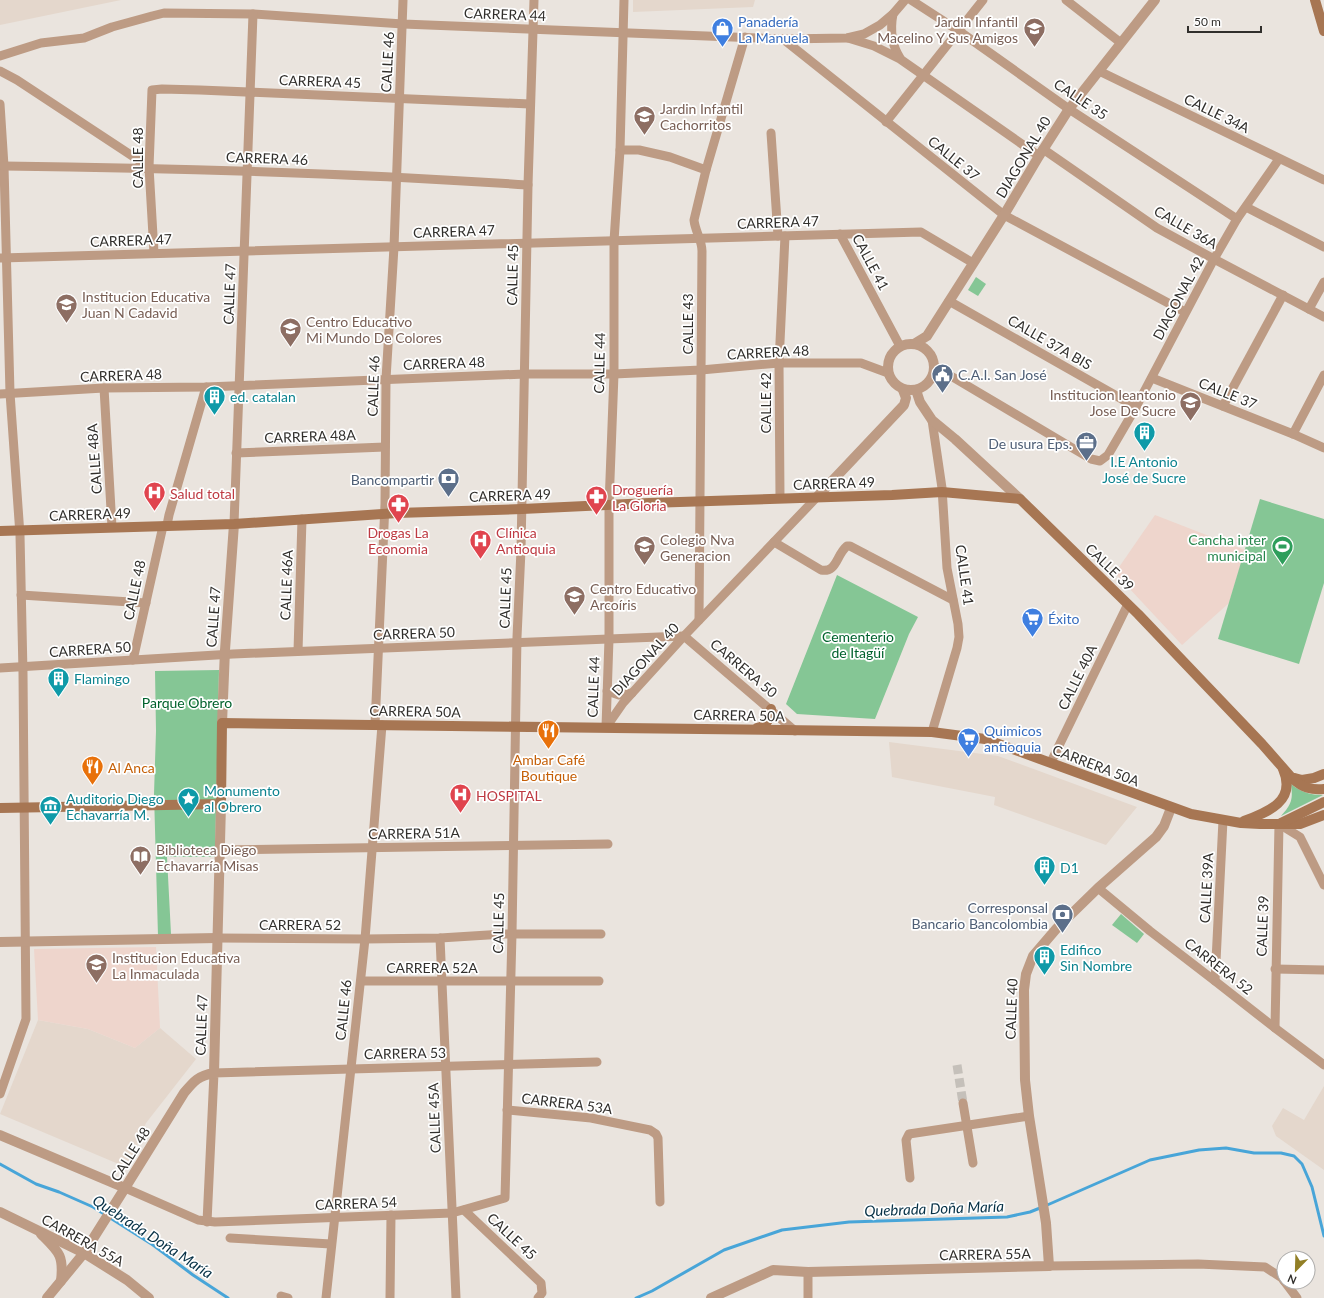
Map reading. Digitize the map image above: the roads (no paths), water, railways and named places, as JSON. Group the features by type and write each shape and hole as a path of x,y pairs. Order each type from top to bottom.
{"main road":[{"path":"1315,0 1324,30"},
{"name":"CARRERA 49","path":"0,531 234,524 384,513 942,492 1020,499"},
{"name":"CALLE 39","path":"1020,499 1128,604 1262,744 1291,777 1305,788 1315,790 1324,789"},
{"path":"755,729 762,727 767,723 770,717 771,709"},
{"name":"CARRERA 50A","path":"222,723 932,732 985,739 1051,762 1171,808 1191,814 1223,820 1260,824 1300,824 1324,815"},
{"name":"CALLE 47","path":"221,804 222,723"},
{"name":"CALLE 39","path":"1267,812 1279,804 1284,795 1287,782 1282,768"},
{"path":"1291,777 1302,780 1314,778 1324,774"},
{"path":"1279,824 1324,802"},
{"path":"0,808 221,804"},
{"name":"CARRERA 50A","path":"1241,822 1267,812"}],"street":[{"name":"CALLE 46","path":"326,1298 365,939 372,847 379,725 378,648 384,513 386,379 394,247 403,0"},
{"name":"CALLE 45","path":"505,1198 514,845 517,643 522,509 528,185 534,0"},
{"name":"CALLE 44","path":"606,727 609,639 609,505 614,374 614,241 620,150 624,0"},
{"path":"847,38 873,30 880,26 905,0"},
{"name":"CALLE 35","path":"911,0 959,30 1069,109 1237,220"},
{"path":"886,122 983,0"},
{"path":"1066,0 1121,43"},
{"name":"DIAGONAL 40","path":"914,344 927,336 1069,109 1155,0"},
{"name":"CARRERA 44","path":"0,56 41,43 84,38 112,27 164,13 253,14 403,24 783,39 847,38"},
{"name":"CALLE 47","path":"222,723 234,524 253,14"},
{"path":"893,14 891,29 892,37 896,52 900,59"},
{"name":"CALLE 43","path":"699,620 702,251 701,241 695,227 694,220 706,170 745,37"},
{"name":"CALLE 36A","path":"847,38 874,46 900,59 1157,228 1324,317"},
{"name":"CALLE 37","path":"783,39 1004,215 1185,312"},
{"path":"0,71 18,80 149,168"},
{"name":"CALLE 34A","path":"1099,71 1324,180"},
{"name":"CALLE 48","path":"154,253 149,168 152,90 180,90"},
{"name":"CARRERA 45","path":"180,90 530,104"},
{"path":"0,104 4,166 2,188 3,258 10,394 20,531 25,808 26,1019 0,1094"},
{"name":"CALLE 42","path":"771,133 781,236 779,363 780,498"},
{"path":"620,150 639,150 670,157 706,170"},
{"name":"DIAGONAL 42","path":"934,366 1091,459 1100,461 1108,455 1136,407 1185,312 1237,220 1279,159"},
{"name":"CARRERA 46","path":"4,166 149,168 396,177 528,185"},
{"path":"1246,206 1324,247"},
{"name":"CARRERA 47","path":"3,258 921,232 973,264"},
{"name":"CALLE 41","path":"840,234 900,346"},
{"path":"1309,309 1324,282"},
{"path":"1223,406 1283,295"},
{"name":"CALLE 37A BIS","path":"949,301 1136,407"},
{"name":"DIAGONAL 40","path":"926,350 927,336"},
{"path":"914,344 926,350 933,360 933,374 925,386 916,390 903,390 896,386 891,380 887,365 889,357 900,346 914,344"},
{"name":"CARRERA 48","path":"0,394 104,388 206,387 525,374 614,374 701,370 779,363 861,363 888,373"},
{"path":"1293,434 1324,376"},
{"name":"CALLE 37","path":"1152,378 1293,434 1324,448"},
{"name":"CALLE 48","path":"133,660 165,526 206,387"},
{"name":"CALLE 48A","path":"104,388 112,527"},
{"name":"DIAGONAL 40","path":"606,727 632,693 684,636 904,405 906,398 903,390"},
{"name":"CALLE 39","path":"916,390 920,402 932,420 955,439 1020,499"},
{"name":"CALLE 41","path":"932,420 942,492 947,568 958,624 959,637 932,732"},
{"name":"CARRERA 48A","path":"236,453 385,447"},
{"name":"CALLE 46A","path":"298,651 302,519"},
{"path":"774,542 821,570 827,571 831,569 846,546 850,546 953,600"},
{"path":"21,595 146,603"},
{"name":"CALLE 40A","path":"1051,762 1128,604"},
{"name":"CARRERA 50","path":"0,668 225,654 684,636 795,730"},
{"path":"607,691 620,695 632,693"},
{"name":"CALLE 47","path":"206,1222 214,1073 221,804"},
{"name":"CALLE 40","path":"1049,1266 1046,1223 1024,1080 1024,990 1026,974 1033,956 1056,928 1098,888 1156,837 1164,826 1171,808"},
{"name":"CALLE 39A","path":"1215,981 1223,820"},
{"path":"1279,824 1300,837 1324,885"},
{"name":"CALLE 39","path":"1275,1028 1279,824"},
{"name":"CARRERA 51A","path":"220,850 608,844"},
{"name":"CARRERA 52","path":"1098,888 1150,931 1324,1065"},
{"name":"CARRERA 52","path":"0,942 218,938 365,939 440,938 512,934 600,934"},
{"name":"CALLE 45A","path":"440,938 456,1298"},
{"path":"1275,969 1324,970"},
{"name":"CARRERA 52A","path":"360,981 599,981"},
{"name":"CARRERA 53","path":"214,1073 597,1062"},
{"name":"CALLE 48","path":"47,1298 84,1252 184,1093 194,1080 204,1075 214,1073"},
{"path":"963,1103 973,1163"},
{"name":"CARRERA 53A","path":"508,1110 591,1118 650,1130 656,1134 658,1138 660,1202"},
{"path":"910,1178 906,1140 909,1134 1029,1116"},
{"path":"0,1135 198,1220 206,1222"},
{"name":"CARRERA 54","path":"206,1222 452,1213 505,1198"},
{"name":"CALLE 45","path":"464,1210 541,1283 542,1293 538,1298"},
{"name":"CARRERA 55A","path":"0,1212 84,1252 127,1280 149,1298"},
{"path":"390,1298 391,1215"},
{"path":"36,1229 57,1250 62,1259 61,1281"},
{"path":"230,1238 332,1244"},
{"name":"CARRERA 55A","path":"716,1297 773,1270 808,1272 1198,1264 1265,1266 1276,1274"},
{"path":"808,1272 808,1298"},
{"path":"1291,1290 1297,1298"}],"waterway":[{"name":"Quebrada Doña María","path":"636,1298 652,1291 724,1250 782,1230 849,1222 1007,1217 1030,1212 1150,1160 1199,1150 1226,1148 1254,1153 1281,1153 1294,1156 1302,1164 1312,1187 1324,1236"},
{"name":"Quebrada Doña María","path":"0,1164 36,1184 93,1207 153,1245 193,1275 228,1298"}],"tunnel":[{"path":"957,1065 963,1103"}],"place":[{"name":"Panadería La Manuela","path":"723,48"},
{"name":"Jardin Infantil Macelino Y Sus Amigos","path":"1034,48"},
{"name":"Jardin Infantil Cachorritos","path":"644,136"},
{"name":"Institucion Educativa Juan N Cadavid","path":"67,324"},
{"name":"Centro Educativo Mi Mundo De Colores","path":"291,348"},
{"name":"C.A.I. San José","path":"942,394"},
{"name":"ed. catalan","path":"214,416"},
{"name":"Institucion Ieantonio Jose De Sucre","path":"1191,422"},
{"name":"I.E Antonio José de Sucre","path":"1144,452"},
{"name":"De usura Eps.","path":"1087,462"},
{"name":"Bancompartir","path":"449,498"},
{"name":"Salud total","path":"154,512"},
{"name":"Droguería La Gloria","path":"596,516"},
{"name":"Drogas La Economia","path":"398,524"},
{"name":"Clínica Antioquia","path":"480,560"},
{"name":"Colegio Nva Generacion","path":"644,566"},
{"name":"Cancha inter municipal","path":"1282,566"},
{"name":"Centro Educativo Arcoíris","path":"574,616"},
{"name":"Éxito","path":"1033,638"},
{"name":"Flamingo","path":"58,698"},
{"name":"Ambar Café Boutique","path":"549,750"},
{"name":"Quimicos antioquia","path":"968,758"},
{"name":"Al Anca","path":"93,786"},
{"name":"HOSPITAL","path":"460,814"},
{"name":"Monumento al Obrero","path":"189,818"},
{"name":"Auditorio Diego Echavarría M.","path":"50,826"},
{"name":"Biblioteca Diego Echavarría Misas","path":"140,876"},
{"name":"D1","path":"1044,886"},
{"name":"Corresponsal Bancario Bancolombia","path":"1063,934"},
{"name":"Edifico Sin Nombre","path":"1044,976"},
{"name":"Institucion Educativa La Inmaculada","path":"97,984"}],"park label":[{"name":"Cementerio de Itagüí","path":"858,644"},
{"name":"Parque Obrero","path":"187,702"}]}
